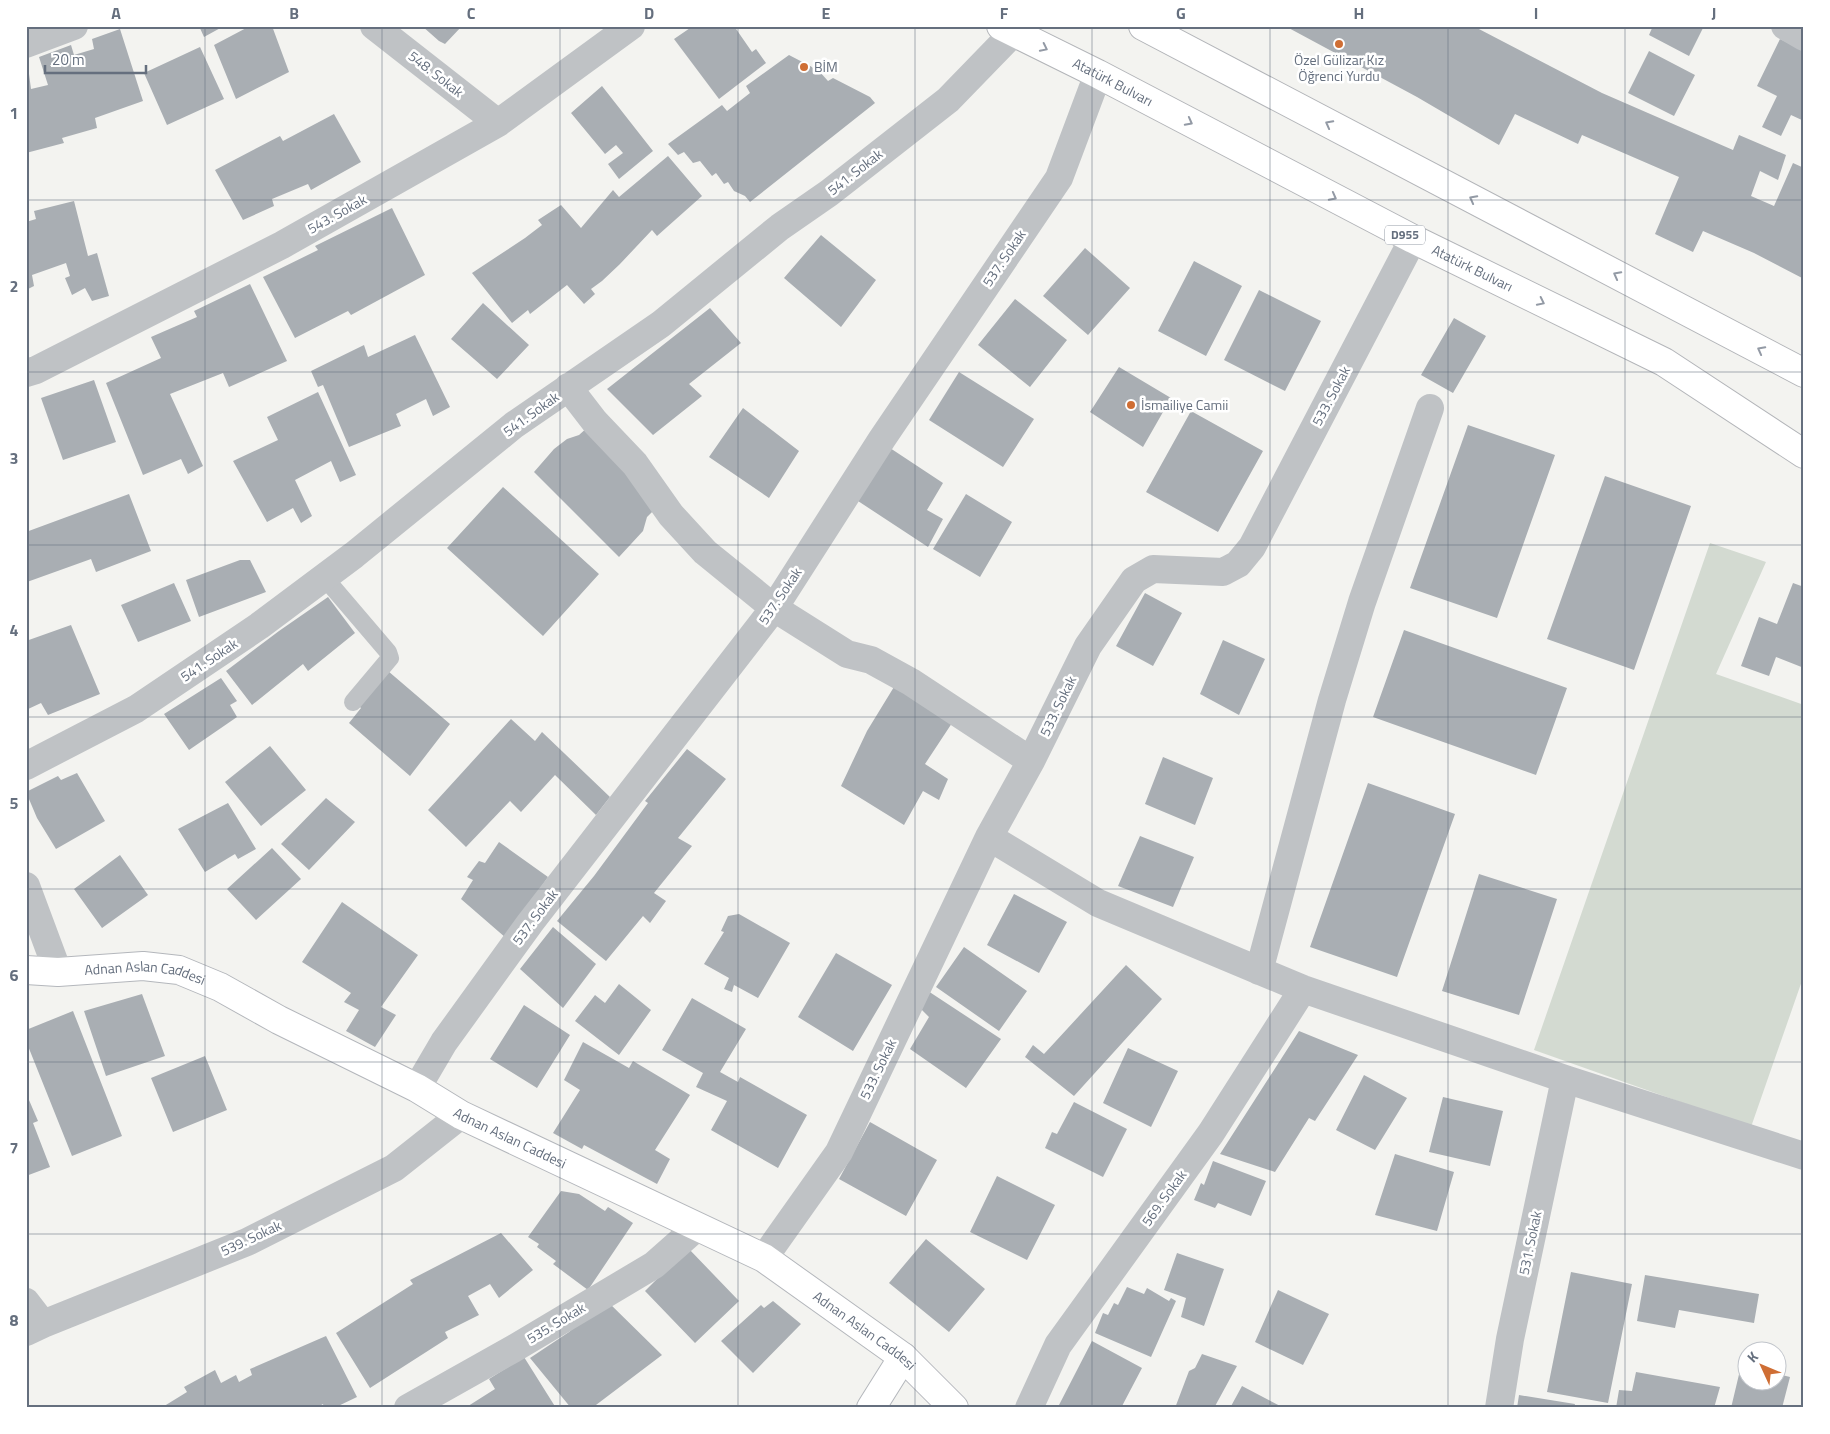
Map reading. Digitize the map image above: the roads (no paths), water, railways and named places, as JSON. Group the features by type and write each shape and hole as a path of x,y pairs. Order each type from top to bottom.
{"main road":[{"path":"1143,26 1804,373"},
{"name":"Atatürk Bulvarı","path":"1007,30 1098,74 1413,239 1664,362 1804,454"},
{"name":"Adnan Aslan Caddesi","path":"26,970 58,972 142,966 179,970 220,987 279,1020 417,1088 461,1115 764,1258 903,1358 954,1408"},
{"path":"871,1408 903,1358"}],"street":[{"path":"26,44 74,26"},
{"name":"548. Sokak","path":"374,26 498,122"},
{"name":"543. Sokak","path":"26,373 36,370 282,245 498,122 632,26"},
{"path":"1785,26 1804,36"},
{"name":"541. Sokak","path":"26,766 136,709 259,626 324,577 514,425 661,324 780,227 829,193 948,100 1007,30"},
{"name":"537. Sokak","path":"417,1088 444,1042 530,923 774,608 882,439 1058,178 1098,74"},
{"name":"533. Sokak","path":"764,1258 839,1152 989,837 1031,760 1088,646 1134,580 1153,570 1223,572 1238,564 1252,547 1413,239"},
{"path":"568,387 595,422 635,464 671,515 705,552 774,608 847,654 871,660 911,682 1031,760"},
{"path":"1259,971 1332,700 1362,602 1430,408"},
{"path":"989,837 1098,903 1304,989 1565,1079 1804,1156"},
{"path":"26,886 58,972"},
{"name":"569. Sokak","path":"1029,1408 1058,1345 1211,1133 1304,989"},
{"name":"531. Sokak","path":"1499,1408 1510,1339 1565,1079"},
{"name":"539. Sokak","path":"35,1328 247,1242 394,1168 461,1115"},
{"name":"535. Sokak","path":"408,1408 513,1349 654,1265 697,1227"},
{"path":"26,1302 35,1328"}],"lane":[{"path":"324,577 388,652 390,658 354,702"}],"place":[{"name":"Özel Gülizar Kız Öğrenci Yurdu","path":"1339,44"},
{"name":"BİM","path":"804,67"},
{"name":"İsmailiye Camii","path":"1131,405"}]}
